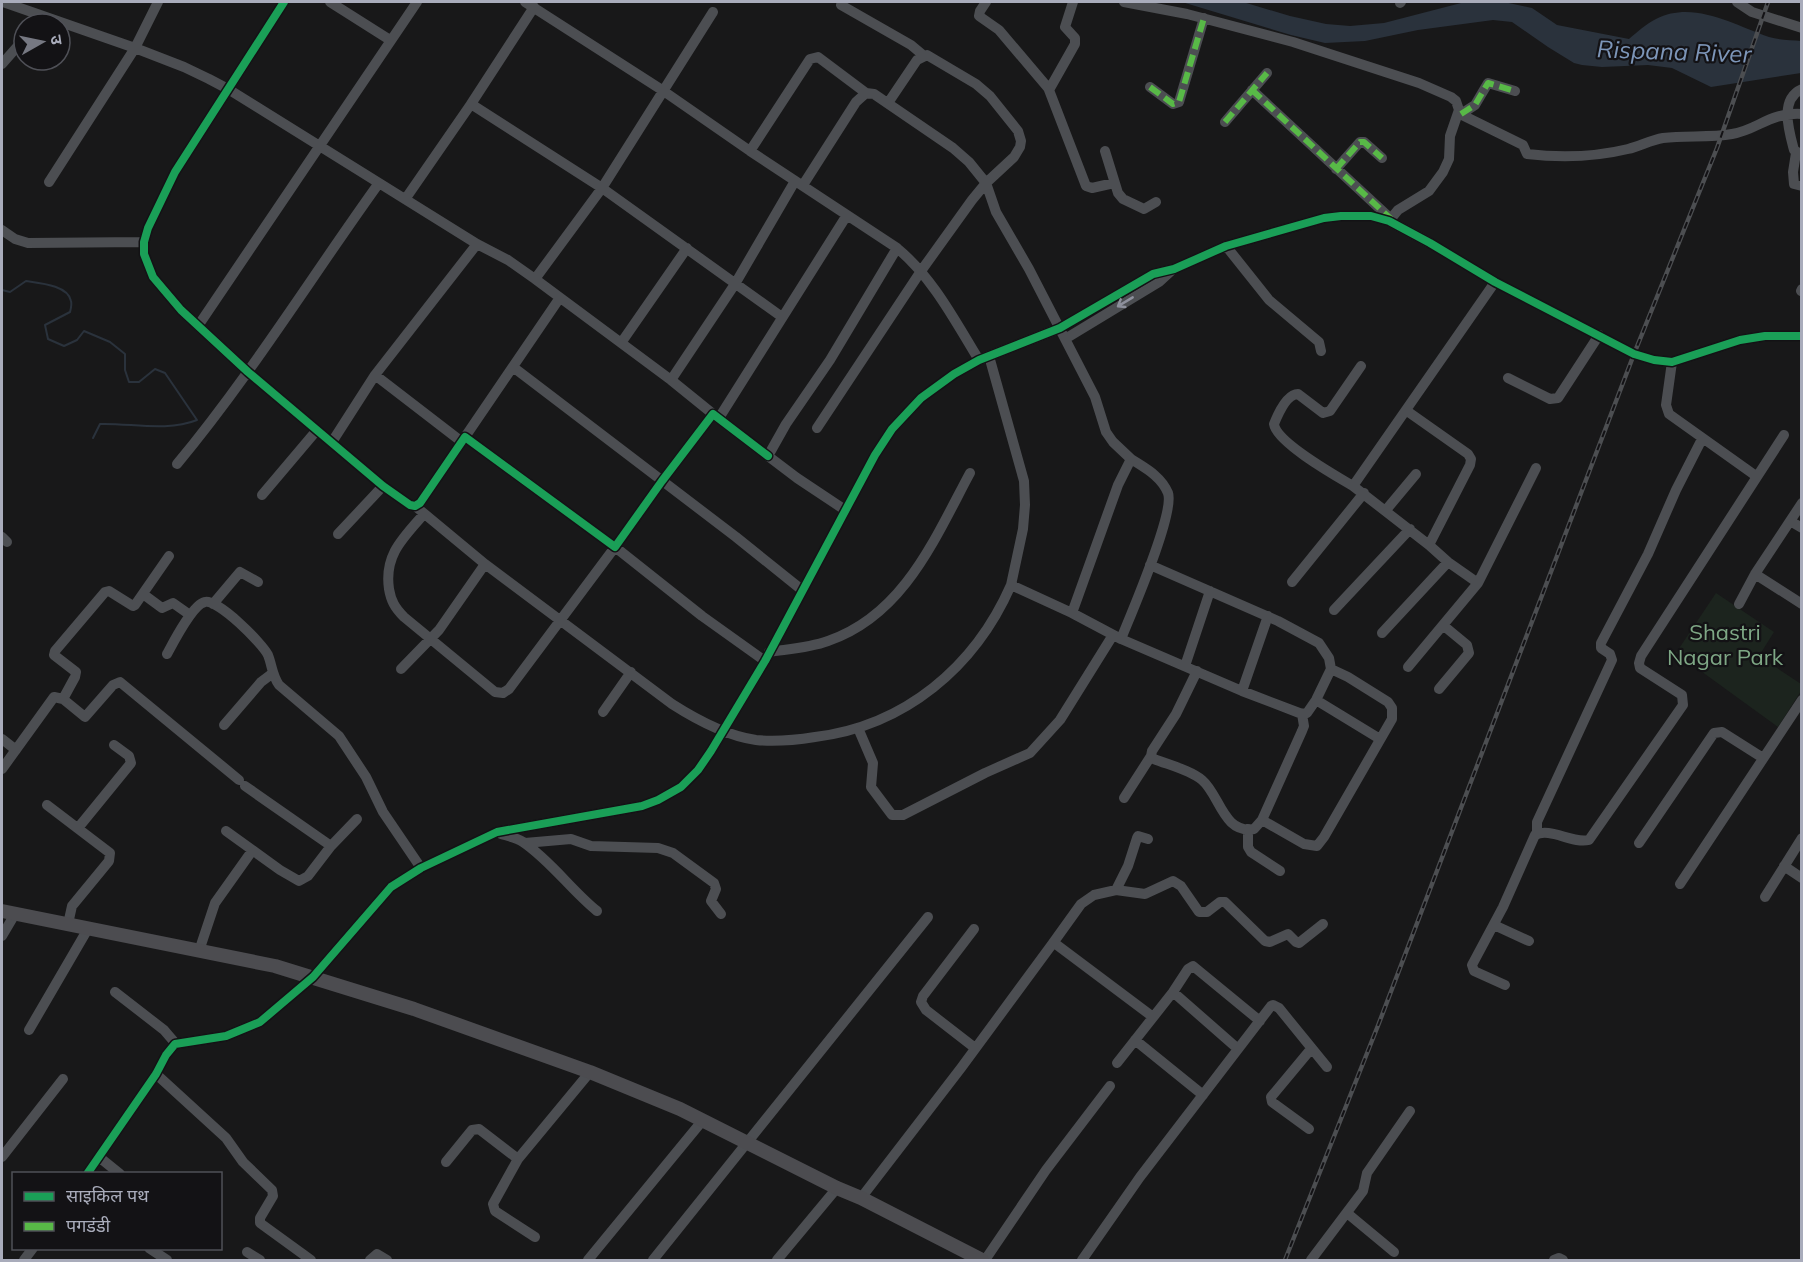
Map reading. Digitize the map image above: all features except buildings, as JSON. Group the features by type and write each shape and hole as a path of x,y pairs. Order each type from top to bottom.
{"main road":[{"path":"8,912 275,966 414,1009 590,1072 703,1120 984,1260"}],"street":[{"path":"50,182 135,48 158,2"},
{"path":"284,2 175,172 148,228 144,242 144,254 153,278 198,326 248,372 382,486 419,510 485,564 690,715 754,740 825,736 873,723 909,705 936,687 960,664 1004,602 1011,585 1023,529 1024,481 984,358 921,271 897,248 530,4 471,104 406,198"},
{"path":"330,2 390,40"},
{"path":"198,326 417,2"},
{"path":"986,2 979,16 999,30 1049,89 1086,186 1092,188 1114,183"},
{"path":"1049,89 1076,44 1075,38 1066,31 1065,27 1073,2"},
{"path":"1124,2 1204,18 1293,42 1419,82 1451,97 1458,105 1460,114"},
{"path":"1737,2 1752,12 1802,28"},
{"path":"10,3 26,12"},
{"path":"817,428 921,271 986,183 1018,153 1021,141 1018,131 984,91 932,57 923,55 911,45 841,5"},
{"path":"535,279 602,188 713,12"},
{"path":"1150,87 1173,104 1179,102 1204,18"},
{"path":"72,29 135,48 184,67 228,89 508,260 671,380 796,478 845,510"},
{"path":"2,64 12,53"},
{"path":"888,104 911,67 923,55"},
{"path":"750,151 810,58 814,57 818,57 866,93 874,94 953,148 969,162 986,183 996,212 1029,269 1095,397 1108,437 1131,459 1156,476 1164,486 1169,499 1150,566 1117,637 1060,720 1030,753 903,815 892,815 871,787 873,763 858,728"},
{"path":"1226,122 1267,73"},
{"path":"1390,220 1398,210 1429,190 1443,172 1449,159 1450,136 1460,114 1475,105 1488,83 1515,91"},
{"path":"1802,89 1790,98 1788,113 1791,140 1799,154 1793,172 1794,184 1802,186"},
{"path":"1252,90 1390,220 1495,282 1634,354 1672,362 1740,340 1765,336 1802,336"},
{"path":"671,380 799,183 855,102 866,93"},
{"path":"471,104 602,188 782,317"},
{"path":"1460,114 1523,145 1527,154 1587,156 1627,149 1667,138 1731,134 1788,113 1802,114"},
{"path":"1335,169 1360,142 1364,142 1382,158"},
{"path":"1105,150 1114,183 1123,199 1146,209 1156,202"},
{"path":"177,464 211,424 379,183"},
{"path":"559,299 420,503 419,510 391,555 388,580 391,599 396,610 495,692 503,693 509,689 662,481 716,416 847,214"},
{"path":"88,1172 156,1074 166,1055 176,1044 226,1036 250,1028 283,1004 313,977 391,887 421,868 497,832 626,810 675,792 688,780 698,770 724,730 767,656 875,454 892,429 932,389 984,358 1060,328 1153,274 1174,269 1226,246 1324,218 1371,216 1390,220"},
{"path":"2,230 15,239 28,243 144,242"},
{"path":"332,442 375,375 477,243"},
{"path":"1226,246 1269,300 1318,342 1321,351"},
{"path":"621,344 687,248"},
{"path":"768,456 786,424 830,360 897,248"},
{"path":"1065,339 1159,282 1174,269"},
{"path":"1353,486 1495,282"},
{"path":"1508,378 1550,399 1558,398 1599,335"},
{"path":"1672,362 1667,411 1702,439 1756,476"},
{"path":"1361,366 1330,411 1323,413 1296,393 1289,397 1274,424 1277,432 1305,456 1364,493 1448,562 1478,583"},
{"path":"513,367 802,590"},
{"path":"375,375 615,547 702,616 767,656 829,641 873,617 890,604 927,551 970,473"},
{"path":"1407,411 1468,454 1471,459 1429,545"},
{"path":"262,495 317,430"},
{"path":"1537,833 1580,841 1588,840 1683,705 1682,695 1641,668 1639,661 1784,435"},
{"path":"1505,985 1472,969 1472,965 1494,925 1537,833 1537,822 1612,660 1610,654 1601,648 1601,643 1648,554 1702,439"},
{"path":"1072,613 1118,485 1131,459"},
{"path":"1408,667 1478,583 1536,468"},
{"path":"1386,510 1416,474"},
{"path":"338,534 382,486"},
{"path":"1292,582 1364,493"},
{"path":"1739,604 1755,574 1802,503"},
{"path":"1790,521 1802,528"},
{"path":"1334,610 1410,529"},
{"path":"63,699 76,672 54,655 55,651 105,592 109,591 132,606 169,556"},
{"path":"1382,633 1448,562"},
{"path":"401,669 431,639 485,564"},
{"path":"1011,585 1117,637 1242,691 1302,714 1307,713 1331,669 1329,658 1320,643 1297,629 1150,566"},
{"path":"213,604 240,572 258,582"},
{"path":"1755,574 1802,604"},
{"path":"1185,666 1210,591"},
{"path":"143,594 163,609 173,603 190,615"},
{"path":"167,654 190,615 202,603 213,604 237,621 268,655 279,685 339,736 366,777 383,812 421,868"},
{"path":"1242,691 1268,616"},
{"path":"1439,689 1469,653 1467,645 1444,626"},
{"path":"1262,820 1304,844 1317,846 1392,719 1391,706 1365,687 1331,669"},
{"path":"1124,798 1176,714 1197,671"},
{"path":"603,712 631,672"},
{"path":"224,725 261,682 273,673"},
{"path":"2,769 53,698 63,699 85,717 113,685 120,682 242,783 331,846"},
{"path":"1316,700 1380,739"},
{"path":"1680,884 1802,700"},
{"path":"1151,756 1200,778 1210,789 1225,815 1236,825 1248,829 1254,828 1262,820 1302,731 1304,726 1302,714"},
{"path":"1639,843 1714,733 1722,732 1763,758"},
{"path":"2,739 16,750"},
{"path":"78,828 131,763 129,756 114,745"},
{"path":"47,805 107,849 110,856 104,867 72,906 68,924"},
{"path":"226,831 299,881 308,876 331,846 357,819"},
{"path":"1248,829 1248,847 1251,852 1280,871"},
{"path":"497,832 525,843 554,867 573,891 597,911"},
{"path":"1116,890 1138,836 1148,839"},
{"path":"1765,897 1802,838"},
{"path":"525,843 571,839 591,846 667,850 714,882 716,891 711,902 721,914"},
{"path":"200,951 215,903 252,850"},
{"path":"1784,866 1802,878"},
{"path":"861,1198 1081,904 1099,893 1116,890 1145,894 1168,882 1176,882 1199,912 1204,913 1220,902 1225,902 1265,941 1270,942 1288,934 1299,942 1323,924"},
{"path":"2,936 8,912"},
{"path":"653,1260 928,917"},
{"path":"1494,925 1528,941"},
{"path":"29,1029 89,927"},
{"path":"974,928 923,996 921,1002 926,1010 975,1048"},
{"path":"1053,943 1153,1017"},
{"path":"1117,1063 1173,992 1188,969 1193,966 1260,1021"},
{"path":"1173,992 1238,1049"},
{"path":"115,993 164,1030 176,1044"},
{"path":"1082,1260 1140,1178 1271,1006 1276,1005 1327,1067"},
{"path":"1135,1040 1203,1095"},
{"path":"1309,1130 1272,1102 1271,1097 1311,1048"},
{"path":"535,1237 495,1211 493,1206 518,1159 590,1072"},
{"path":"156,1074 224,1136 243,1162 272,1190 273,1196 260,1218 260,1223 310,1260"},
{"path":"2,1157 63,1079"},
{"path":"984,1260 1046,1170 1110,1086"},
{"path":"1311,1260 1364,1190 1367,1173 1410,1110"},
{"path":"588,1260 703,1120"},
{"path":"446,1162 472,1131 479,1129 518,1159"},
{"path":"99,1156 119,1172"},
{"path":"777,1260 837,1188"},
{"path":"1347,1213 1394,1252"},
{"path":"152,1250 166,1260"},
{"path":"248,1252 260,1260"},
{"path":"370,1260 377,1254 387,1260"},
{"path":"1554,1260 1559,1258 1563,1260"}],"green space":[{"name":"Shastri Nagar Park","path":"1716,593 1774,632 1759,656 1801,684 1801,691 1778,727 1676,653"}],"water":[{"name":"Rispana River","path":"1182,2 1243,2 1290,16 1326,24 1350,26 1384,23 1465,2 1504,2 1532,8 1557,25 1629,39 1656,19 1670,14 1699,13 1769,37 1801,41 1801,73 1711,87 1672,68 1648,65 1602,67 1582,65 1574,63 1512,22 1493,20 1418,30 1365,41 1325,43"}],"waterway":[{"path":"2,290 10,292 26,281 45,284 65,291 71,301 70,312 45,325 48,339 64,346 77,340 84,331 110,342 125,354 125,370 129,382 139,382 155,369 165,373 197,420 174,426 100,424 93,438"}],"railway":[{"path":"1285,1260 1379,1023 1634,354 1717,148 1768,2"}],"marked path":[{"path":"1150,87 1173,104 1179,102 1204,18"},
{"path":"1225,122 1267,73"},
{"path":"1461,114 1475,105 1488,83 1515,91"},
{"path":"1252,90 1391,219"},
{"path":"1336,169 1360,142 1364,142 1382,158"}],"cycle path":[{"path":"284,2 175,172 148,228 144,242 144,254 153,277 181,310 248,372 383,486 410,505 415,506 420,503 465,437 615,547 713,414 768,456"},
{"path":"88,1172 175,1044 226,1036 260,1022 313,977 391,887 421,868 497,832 642,806 681,787 698,770 711,751 765,661 875,455 892,429 921,398 954,374 979,360 1060,328 1153,274 1174,269 1226,246 1324,218 1371,216 1389,221 1495,282 1634,354 1654,360 1672,362 1740,340 1765,336 1802,336"}]}
